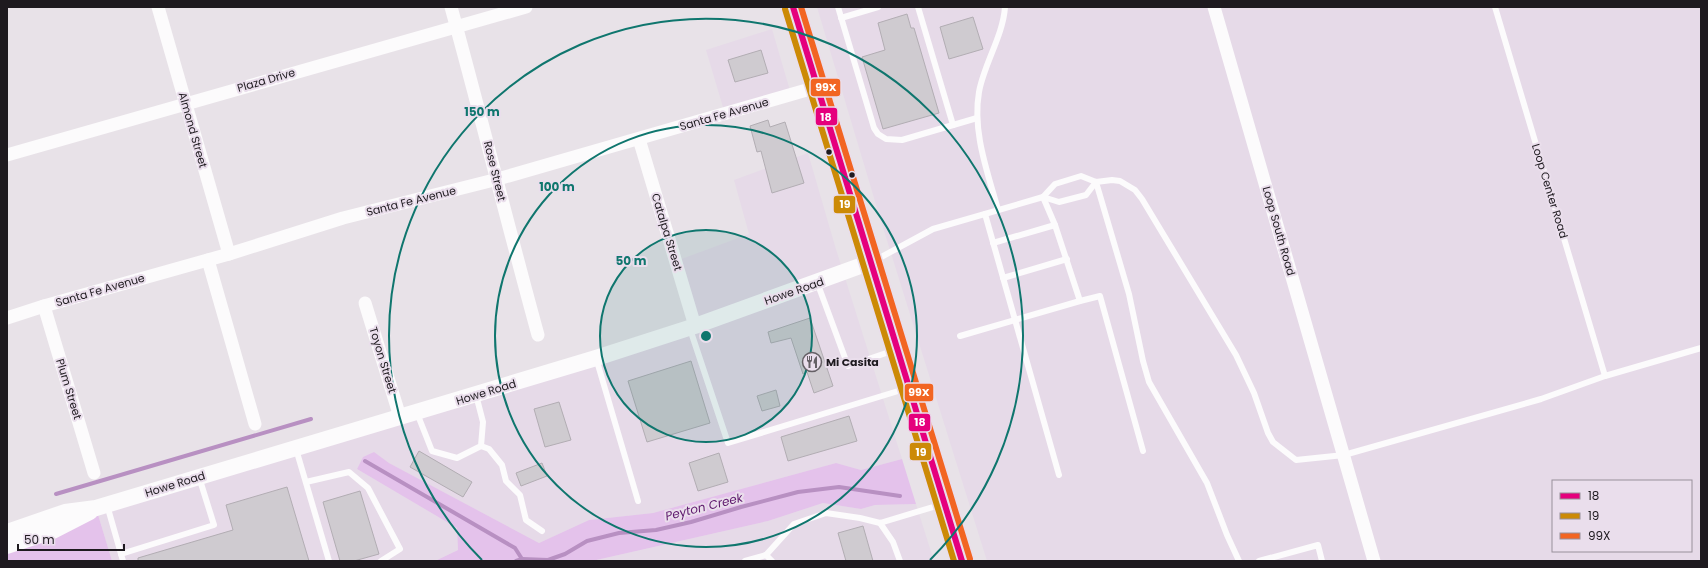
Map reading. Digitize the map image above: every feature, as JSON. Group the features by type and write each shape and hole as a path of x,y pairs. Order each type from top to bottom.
{"main road":[{"path":"793,7 910,388 944,504 958,560"}],"street":[{"name":"Almond Street","path":"158,7 228,254"},
{"name":"Rose Street","path":"451,7 498,179 510,236 538,335"},
{"name":"Plaza Drive","path":"7,155 526,7"},
{"name":"Loop South Road","path":"1214,7 1374,561"},
{"name":"Santa Fe Avenue","path":"7,318 44,306 208,260 343,218 498,179 817,87"},
{"name":"Catalpa Street","path":"639,139 693,327"},
{"path":"208,260 255,424"},
{"name":"Howe Road","path":"7,532 65,512 102,506 596,358 693,327 871,262"},
{"name":"Toyon Street","path":"366,303 400,417"},
{"name":"Plum Street","path":"44,306 94,472"},
{"name":"Howe Road","path":"7,546 53,531 102,506"}],"lane":[{"path":"838,7 874,128 878,134 886,139 902,140 977,118"},
{"path":"841,18 878,7"},
{"path":"918,7 953,125"},
{"path":"998,210 987,171 977,118 979,92 1005,7"},
{"name":"Loop Center Road","path":"1495,7 1605,376"},
{"path":"871,262 933,229 1043,197 1055,184 1081,176 1096,182 1112,180 1120,181 1135,190 1142,200 1239,362 1254,393 1268,434 1273,442 1296,460 1344,455 1541,399 1605,376 1701,348"},
{"path":"1043,197 1060,202 1086,195 1096,182"},
{"path":"1096,182 1129,294 1149,382 1207,483 1227,535 1239,561"},
{"path":"1043,197 1055,225 1080,301"},
{"path":"985,214 1059,475"},
{"path":"993,243 1055,225"},
{"path":"1003,278 1067,260"},
{"path":"817,282 848,366 898,349"},
{"path":"960,336 1015,319 1100,296 1143,451"},
{"path":"693,327 728,444 910,388"},
{"path":"596,358 638,501"},
{"path":"476,395 483,422 481,446"},
{"path":"417,412 432,451 457,458 481,446 490,449 502,465 506,481 520,495 526,520 542,531"},
{"path":"296,447 329,561"},
{"path":"306,482 349,472 368,488 400,549 381,561"},
{"path":"122,554 214,525 199,476"},
{"path":"745,561 766,555 794,524 826,513 860,518 880,524 944,504"},
{"path":"102,506 124,561"},
{"path":"880,524 893,542 900,561"},
{"path":"1259,561 1318,545 1322,561"},
{"path":"766,555 772,561"}],"shaded area":[{"path":"817,7 1701,7 1701,561 987,561 880,218"},
{"path":"772,29 791,94 725,114 706,50"},
{"path":"808,153 835,246 902,459 861,470 836,463 653,513 589,520 539,543 389,463 374,453 363,457 357,469 457,528 458,550 435,561 112,561 96,508 695,326 676,261 749,234 734,180"},
{"path":"374,452 389,463 539,543 589,520 653,513 836,463 861,470 902,459 916,504 875,505 861,509 823,503 768,521 592,561 435,561 458,550 457,528 357,469 363,457"},
{"path":"823,503 861,509 875,505 916,504 934,561 592,561 768,521"},
{"path":"96,508 112,561 7,561 7,546"}],"building":[{"path":"907,14 911,28 914,28 939,113 883,129 862,57 885,50 878,23"},
{"path":"973,17 983,49 949,59 940,27"},
{"path":"761,50 768,73 735,82 728,60"},
{"path":"768,120 770,127 785,122 804,183 772,193 761,151 757,152 750,126"},
{"name":"Mi Casita","path":"810,318 833,386 814,393 807,372 803,374 791,338 771,343 768,332"},
{"path":"691,361 710,423 647,442 628,381"},
{"path":"776,390 780,406 762,411 757,396"},
{"path":"559,402 571,440 545,447 534,409"},
{"path":"849,416 857,441 788,461 781,437"},
{"path":"419,451 472,482 463,497 410,467"},
{"path":"719,453 728,482 698,491 689,463"},
{"path":"542,463 547,476 521,486 516,473"},
{"path":"287,487 309,561 138,561 138,558 233,530 226,505"},
{"path":"360,491 379,554 354,561 340,561 323,502"},
{"path":"863,526 873,561 846,561 838,533"}],"waterway":[{"path":"56,494 311,419"},
{"path":"365,461 515,548 522,559"},
{"name":"Peyton Creek","path":"516,561 522,559 548,560 565,554 587,541 619,533 656,530 691,522 798,492 839,487 900,496"}],"transit line":[{"name":"18","path":"793,7 962,561"},
{"name":"99X","path":"801,7 970,559"},
{"name":"19","path":"785,9 954,561"}],"place":[{"name":"Mi Casita","path":"812,362"}]}
